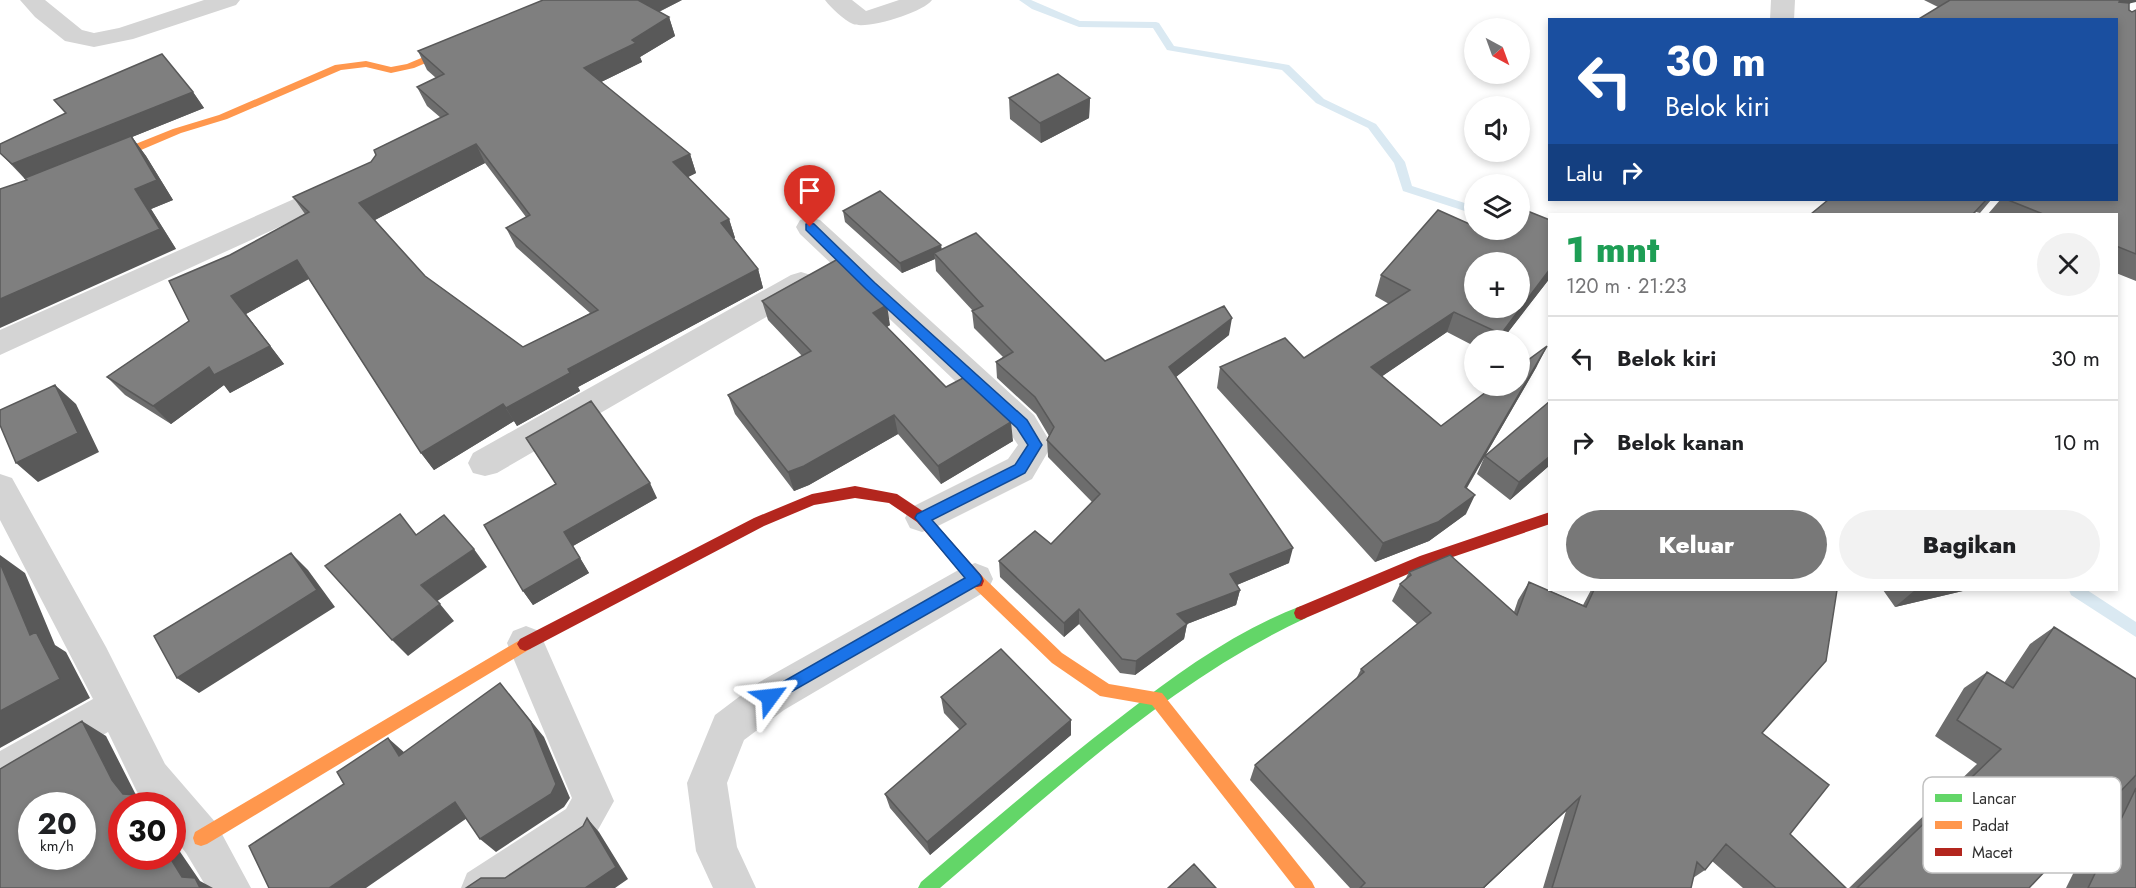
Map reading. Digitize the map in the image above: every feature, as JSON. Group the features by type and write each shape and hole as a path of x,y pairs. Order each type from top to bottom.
{"street":[{"path":"32,0 75,36 94,40 124,34 228,0"},
{"path":"837,0 861,20 888,13 920,0"},
{"path":"1782,18 1783,0"},
{"path":"79,172 177,131 223,117 339,67 366,64 391,70 410,66 479,37"},
{"path":"0,343 360,178"},
{"path":"810,227 1022,424 1035,445 1020,469 922,518"},
{"path":"485,463 843,259"},
{"path":"0,488 93,659 152,778 201,838 230,888"},
{"path":"201,838 526,643 759,522 812,500 855,492 891,498 922,518 975,579 1057,658 1106,691 1156,698 1306,888"},
{"path":"927,888 1033,797 1156,698 1265,628 1425,560 1548,519"},
{"path":"735,888 717,851 707,783 729,728 770,697 975,579"},
{"path":"482,888 580,823 594,801 526,643"},
{"path":"0,772 115,707"}],"building":[{"path":"543,0 638,0 669,17 632,40 636,43 584,68 690,154 673,162 729,219 721,223 758,269 568,369 570,373 506,408 503,404 421,453 297,260 231,296 270,346 214,375 209,367 153,406 107,377 189,321 169,281 230,255 309,212 293,197 371,162 376,155 374,150 448,114 417,87 444,74 418,51","holes":["476,144 530,215 506,228 598,310 523,347 425,276 359,203"]},
{"path":"1950,0 2120,0 2119,2 2129,3 2129,10 2132,12 2136,10 2136,254 2118,247 2118,213 2040,213 2010,201 2118,201 2118,18 1920,18"},
{"path":"162,54 193,92 12,164 0,153 0,144 66,113 54,100"},
{"path":"1058,74 1090,98 1040,123 1009,98"},
{"path":"131,136 157,180 135,189 160,229 0,299 0,189"},
{"path":"880,191 941,245 900,263 843,211"},
{"path":"1827,201 1985,201 1974,213 1812,213"},
{"path":"1438,210 1464,222 1464,240 1530,240 1530,212 1548,219 1548,272 1530,296 1530,252 1464,252 1464,317 1454,312 1371,367 1441,426 1481,396 1518,396 1465,487 1475,495 1438,522 1383,543 1220,367 1285,338 1304,358 1410,290 1381,275"},
{"path":"976,233 1105,361 1224,306 1232,318 1169,367 1293,548 1230,574 1240,590 1177,614 1187,624 1136,661 1122,659 1079,609 1064,623 999,561 1035,531 1051,544 1100,494 1047,440 1054,427 1035,397 996,362 1013,352 972,311 983,306 934,253"},
{"path":"838,259 887,305 873,313 946,387 965,377 1007,415 1011,422 938,466 894,415 804,466 788,472 728,395 811,351 762,301"},
{"path":"1467,318 1513,318 1504,330 1492,330"},
{"path":"1547,346 1530,375 1530,359"},
{"path":"55,385 78,433 16,463 0,425 0,410"},
{"path":"591,401 650,483 564,532 580,558 523,591 484,525 556,484 526,438"},
{"path":"1548,403 1548,458 1519,482 1485,456"},
{"path":"400,514 416,535 444,515 474,549 421,585 440,604 392,640 325,566"},
{"path":"291,553 317,590 177,678 154,636"},
{"path":"1450,555 1517,615 1529,582 1586,607 1594,591 1837,591 1826,661 1762,733 1829,785 1790,834 1846,888 1776,888 1726,844 1705,870 1697,862 1691,888 1552,888 1580,797 1483,888 1360,888 1365,883 1255,765 1364,672 1361,669 1431,613 1400,584 1411,575 1409,572"},
{"path":"0,563 30,635 36,632 60,679 0,711"},
{"path":"2054,627 2136,679 2136,775 2121,791 2121,777 1972,777 2001,749 1957,720 1987,672 2013,688"},
{"path":"1001,649 1071,720 927,842 885,794 966,724 941,697"},
{"path":"500,683 531,722 556,784 551,794 480,839 455,802 329,888 269,888 249,846 344,784 337,772 388,738 399,756"},
{"path":"82,721 112,780 121,792 108,792 108,870 178,870 182,877 195,878 200,888 0,888 0,769"},
{"path":"2136,788 2136,888 2088,888 2095,873 2121,873 2121,819"},
{"path":"587,818 616,867 585,888 466,888 481,878 505,878 583,826"},
{"path":"1923,824 1923,873 2043,873 2029,888 1857,888"},
{"path":"1194,864 1216,888 1168,888"}],"waterway":[{"path":"1024,0 1035,7 1079,24 1156,25 1171,48 1285,67 1320,101 1372,126 1399,162 1407,188 1464,207"},
{"path":"2078,591 2136,630"}],"traffic: fast":[{"path":"927,888 1074,764 1169,691 1246,640 1301,613"}],"traffic: slow":[{"path":"97,164 177,131 223,117 339,67 366,64 391,70 410,66 464,43"},
{"path":"977,581 1057,658 1106,691 1156,698 1306,888"},
{"path":"201,838 525,644"}],"traffic: jam":[{"path":"525,644 759,522 812,500 855,492 892,498 922,518 977,581"},
{"path":"1301,613 1425,560 1548,519"}],"route":[{"path":"770,697 975,579 922,518 1020,469 1035,445 1022,424 810,227"}]}
